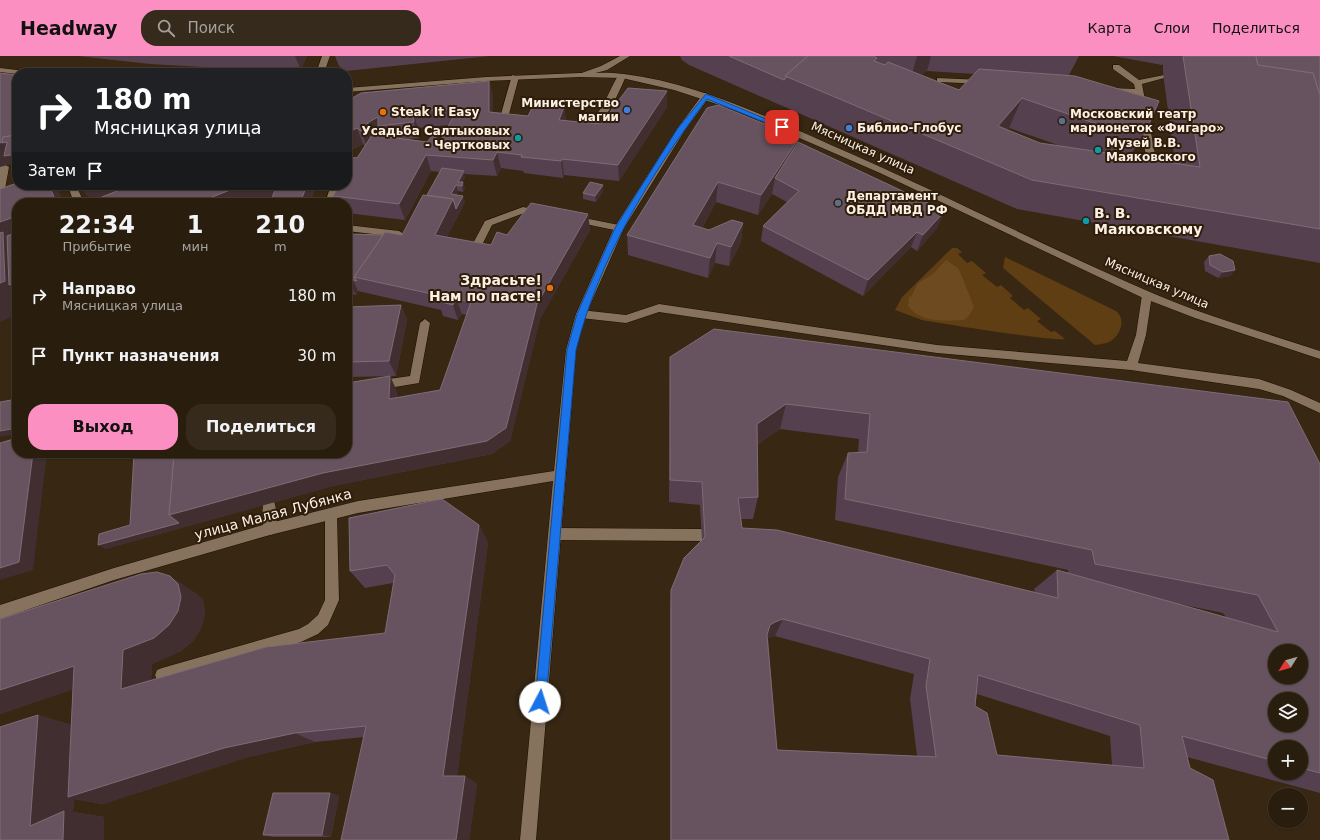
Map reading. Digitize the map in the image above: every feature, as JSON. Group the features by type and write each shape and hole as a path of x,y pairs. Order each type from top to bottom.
{"street":[{"path":"322,68 326,56"},
{"path":"580,75 604,68 626,56"},
{"path":"1116,67 1138,83 1155,178 1147,177"},
{"path":"0,70 12,71"},
{"name":"Мясницкая улица","path":"352,90 515,77 580,75 622,76 646,80 706,96 738,108 883,171 1147,295 1199,315 1320,355"},
{"path":"568,132 583,130 598,118 622,76"},
{"path":"515,77 505,114 508,120 523,127"},
{"path":"1138,83 1164,77"},
{"path":"940,80 994,83"},
{"path":"1102,90 1140,92"},
{"path":"528,840 571,350 581,314 619,228 681,129 706,96"},
{"path":"2,193 4,167"},
{"path":"474,251 488,222 524,210 619,228"},
{"path":"352,229 399,234"},
{"path":"1131,366 1141,334 1147,295"},
{"path":"581,314 626,320 659,308 937,349 1131,366 1259,384 1294,396 1320,408"},
{"path":"352,389 415,380 425,323"},
{"name":"улица Малая Лубянка","path":"0,612 114,574 270,529 358,507 560,475"},
{"path":"269,503 270,529"},
{"path":"162,675 301,635 313,629 323,620 332,600 331,514"},
{"path":"555,534 701,535"}],"shaded area":[{"path":"952,248 957,248 962,252 958,254 967,263 972,261 986,273 982,275 997,287 1001,285 1013,296 1010,298 1024,310 1028,308 1041,319 1037,321 1051,332 1055,331 1065,339 1021,335 932,322 895,310 902,297"},
{"path":"1005,257 1116,311 1121,318 1120,331 1111,341 1095,345 1003,268"},
{"path":"946,260 958,268 974,307 969,316 964,320 933,320 919,316 908,306 909,296 911,297 918,283 933,274"}],"building":[{"path":"729,56 808,56 785,76 787,77 784,80"},
{"path":"808,56 873,56 877,58 874,61 885,65 888,62 959,90 979,69 1075,76 1159,101 1147,129 1137,126 1135,131 1094,123 1022,98 998,126 1040,143 1200,167 1183,56 1256,56 1258,65 1313,73 1320,95 1320,229 1032,180 785,76"},
{"path":"1256,56 1320,56 1320,95 1313,73 1258,65"},
{"path":"0,73 12,74 12,136 3,137 2,142 0,143"},
{"path":"489,81 489,112 528,116 534,104 564,107 559,120 601,124 628,88 667,91 618,165 562,159 561,161 521,157 522,155 497,152 493,160 426,155 399,204 333,196 337,190 352,190 352,158 357,158 372,135 427,142 432,136 441,140 458,108 413,112 414,122 378,126 378,117 367,123 370,125 361,131 357,128 352,130 352,98 361,93"},
{"path":"718,105 799,138 761,195 718,182 693,225 709,230 732,220 743,223 731,247 717,243 710,258 627,235 707,108"},
{"path":"12,136 12,155 4,156 7,142 2,143 3,137"},
{"path":"798,142 945,211 923,235 917,232 868,280 763,226 799,191 775,178"},
{"path":"442,168 464,171 458,182 463,182 462,186 456,185 451,194 463,196 456,209 453,199 427,195"},
{"path":"590,182 603,185 595,196 583,193"},
{"path":"12,185 12,190 51,190 54,198 12,198 12,218 0,222 0,189"},
{"path":"120,190 230,190 210,198 100,198"},
{"path":"275,190 305,190 302,198 272,198"},
{"path":"423,195 453,199 435,235 491,245 497,232 507,235 531,203 588,214 537,304 506,428 487,441 323,473 169,515 174,458 352,458 352,382 390,376 389,399 440,390 471,302 456,299 453,305 438,301 441,296 354,277 385,232 402,235"},
{"path":"3,232 5,281 0,283 0,233"},
{"path":"12,234 12,284 9,285 7,236"},
{"path":"352,234 383,235 354,277 357,281 353,280 352,281"},
{"path":"1220,254 1233,261 1235,270 1223,272 1210,265 1209,256"},
{"path":"401,305 389,361 352,362 352,307"},
{"path":"714,329 1288,402 1320,464 1320,773 1308,770 1308,740 1268,740 1268,759 1182,736 1190,768 1213,780 1229,840 671,840 671,590 684,558 705,537 702,482 670,480 670,357","holes":["786,404 870,414 867,452 848,453 845,499 1092,550 1095,564 1258,595 1278,632 1057,570 1058,598 777,530 742,528 738,498 758,497 757,424","783,619 930,659 926,686 936,757 777,750 767,635 770,625","978,675 1140,725 1144,768 997,755 987,713 975,706"]},
{"path":"12,400 12,429 0,431 0,402"},
{"path":"12,439 12,458 32,458 19,562 0,568 0,443"},
{"path":"134,458 174,458 169,515 179,523 98,545 99,534 130,525"},
{"path":"442,499 479,525 443,776 465,776 456,840 341,840 366,726 295,733 224,748 68,797 74,666 0,690 0,619 141,574 157,572 170,576 178,584 181,597 178,611 169,625 154,638 123,650 121,689 266,647 385,633 395,575 387,565 350,571 349,518"},
{"path":"38,715 30,826 64,811 63,840 0,840 0,727"},
{"path":"273,793 330,793 322,835 263,835"}],"place":[{"name":"Министерство магии","path":"627,110"},
{"name":"Steak It Easy","path":"383,112"},
{"name":"Московский театр марионеток «Фигаро»","path":"1062,121"},
{"name":"Библио-Глобус","path":"849,128"},
{"name":"Усадьба Салтыковых - Чертковых","path":"518,138"},
{"name":"Музей В.В. Маяковского","path":"1098,150"},
{"name":"Департамент ОБДД МВД РФ","path":"838,203"},
{"name":"В. В. Маяковскому","path":"1086,221"},
{"name":"Здрасьте! Нам по пасте!","path":"550,288"}],"route":[{"path":"540,702 571,350 581,314 619,228 681,129 706,96 782,127"}]}
